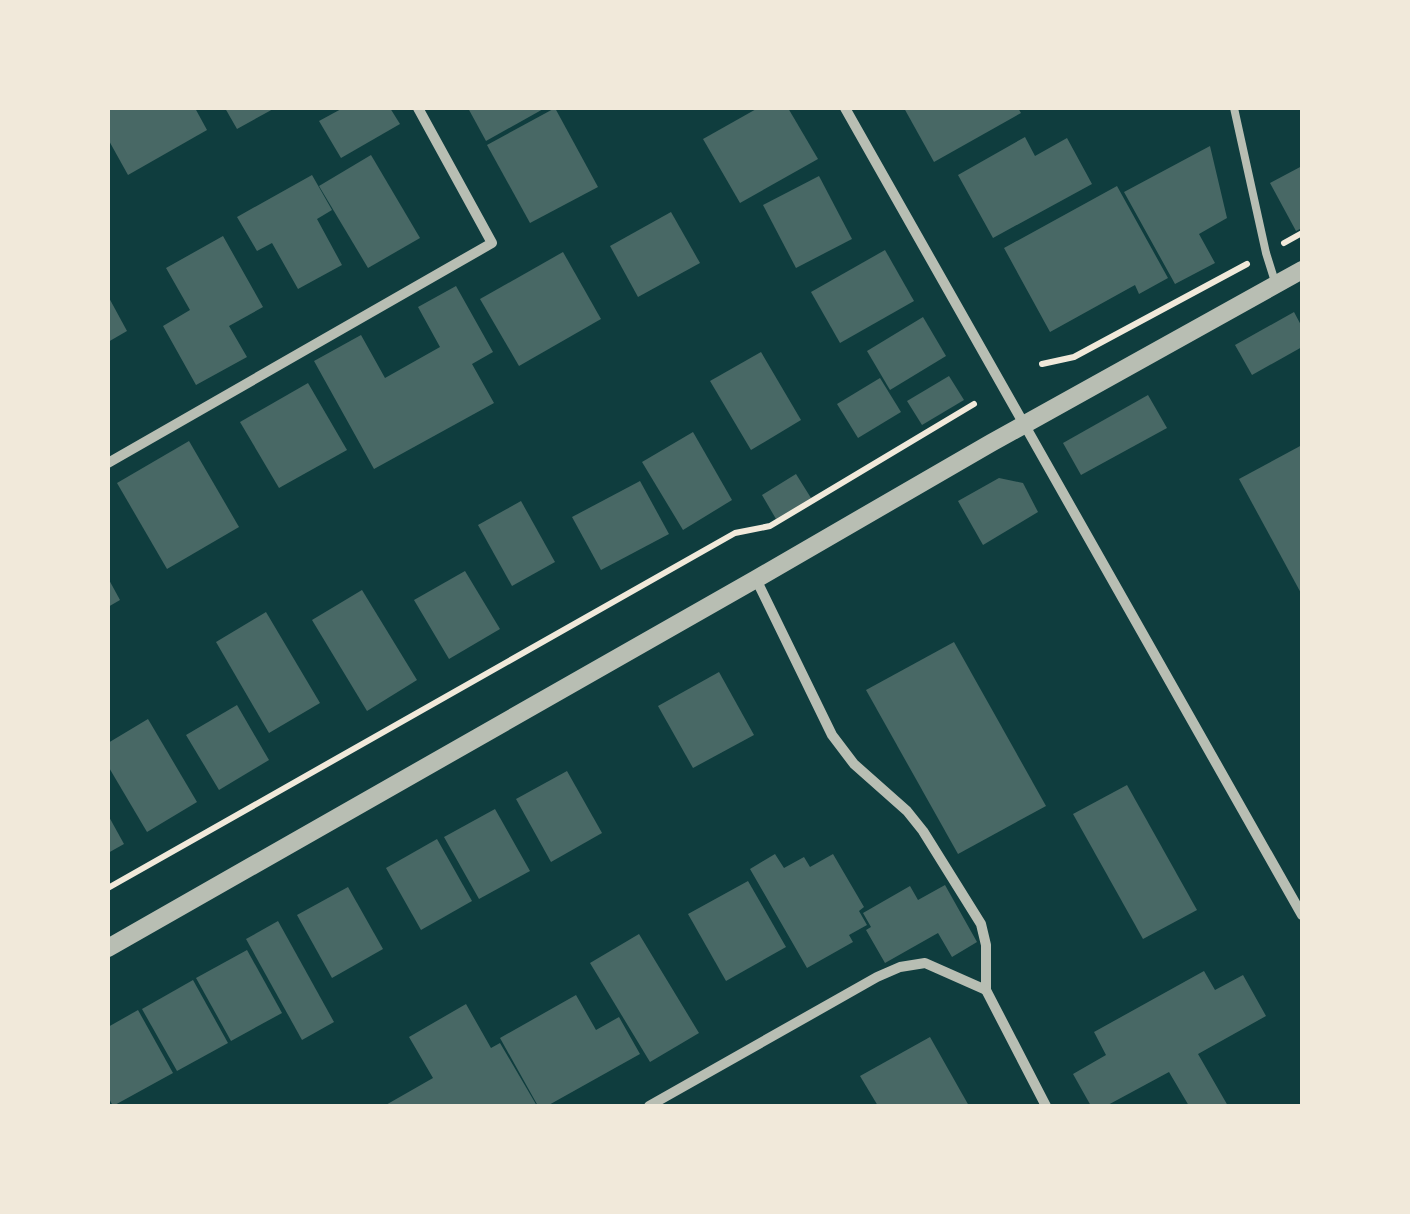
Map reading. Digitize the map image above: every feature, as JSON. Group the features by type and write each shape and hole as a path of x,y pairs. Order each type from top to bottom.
{"street":[{"path":"108,463 492,242 418,108"},
{"path":"845,108 1302,915"},
{"path":"108,948 1302,270"},
{"path":"756,580 832,734 854,764 908,811 924,831 981,924 986,945 986,990 1046,1106"},
{"path":"649,1106 900,967 925,963 986,990"}],"lane":[{"path":"1234,108 1276,285"}],"path":[{"path":"1042,364 1074,357 1302,232"},
{"path":"108,888 735,532 770,526 974,404"}],"building":[{"path":"108,108 195,108 207,130 128,175 108,139"},
{"path":"225,108 275,108 237,129"},
{"path":"343,108 390,108 400,124 341,158 319,121"},
{"path":"468,108 545,108 486,141"},
{"path":"555,108 598,187 530,223 487,145"},
{"path":"758,108 788,108 818,159 740,203 703,139"},
{"path":"904,108 1018,108 1021,113 934,162"},
{"path":"1025,137 1035,156 1067,138 1092,184 993,238 958,175"},
{"path":"1210,146 1227,218 1199,234 1215,263 1175,284 1124,192"},
{"path":"371,155 420,238 368,268 319,186"},
{"path":"1302,166 1302,228 1296,231 1270,183"},
{"path":"312,175 332,210 317,219 342,265 298,289 272,243 257,251 237,217"},
{"path":"819,176 852,239 796,268 763,205"},
{"path":"1117,186 1168,278 1139,294 1135,285 1050,332 1004,248"},
{"path":"671,212 700,263 638,297 610,246"},
{"path":"223,236 263,307 229,326 247,357 196,385 163,326 190,310 166,268"},
{"path":"885,250 914,301 840,343 811,292"},
{"path":"563,252 601,319 519,366 480,299"},
{"path":"456,286 493,352 472,364 494,403 374,469 314,361 361,335 385,378 440,347 418,307"},
{"path":"108,296 127,331 108,342"},
{"path":"1294,312 1302,327 1302,347 1252,375 1235,345"},
{"path":"923,317 946,356 890,390 867,351"},
{"path":"761,352 801,420 751,450 710,381"},
{"path":"949,376 964,400 922,425 907,401"},
{"path":"880,378 901,412 858,438 837,404"},
{"path":"308,383 347,450 279,488 240,422"},
{"path":"1148,395 1167,428 1081,475 1063,443"},
{"path":"693,432 732,500 683,530 642,462"},
{"path":"189,441 239,527 167,569 117,483"},
{"path":"1302,445 1302,595 1239,479"},
{"path":"796,474 811,498 776,519 762,495"},
{"path":"999,478 1023,483 1038,512 983,545 958,501"},
{"path":"640,481 669,534 601,570 572,517"},
{"path":"521,501 555,562 512,586 478,525"},
{"path":"465,571 500,629 449,659 414,600"},
{"path":"108,578 120,600 108,607"},
{"path":"362,590 417,680 367,711 312,620"},
{"path":"266,612 320,703 269,733 216,642"},
{"path":"954,642 1046,806 958,854 866,690"},
{"path":"719,672 754,735 693,768 658,706"},
{"path":"237,705 269,760 219,790 186,735"},
{"path":"148,719 197,802 147,832 108,766 108,743"},
{"path":"567,771 602,833 551,862 516,799"},
{"path":"1127,785 1197,910 1143,939 1073,814"},
{"path":"495,809 530,871 479,899 444,837"},
{"path":"108,815 124,844 108,853"},
{"path":"437,839 472,901 421,930 386,868"},
{"path":"775,854 784,868 804,857 810,867 833,854 864,907 859,911 867,925 849,935 853,942 807,968 750,869"},
{"path":"748,881 786,947 726,981 688,914"},
{"path":"945,885 977,942 952,957 938,933 885,963 866,930 871,927 863,913 910,886 918,900"},
{"path":"348,887 383,949 332,978 297,915"},
{"path":"278,921 334,1022 302,1040 246,939"},
{"path":"639,934 699,1033 650,1062 590,963"},
{"path":"247,950 282,1013 231,1041 196,978"},
{"path":"1204,971 1215,990 1243,975 1266,1016 1198,1054 1228,1106 1189,1106 1169,1072 1106,1106 1091,1106 1073,1074 1106,1055 1094,1032"},
{"path":"193,980 228,1043 177,1071 142,1009"},
{"path":"576,995 596,1030 619,1017 640,1054 547,1106 538,1106 500,1038"},
{"path":"466,1004 491,1048 500,1043 537,1106 384,1106 433,1078 409,1037"},
{"path":"138,1010 173,1073 113,1106 108,1097 108,1027"},
{"path":"930,1037 969,1106 878,1106 860,1076"}]}
